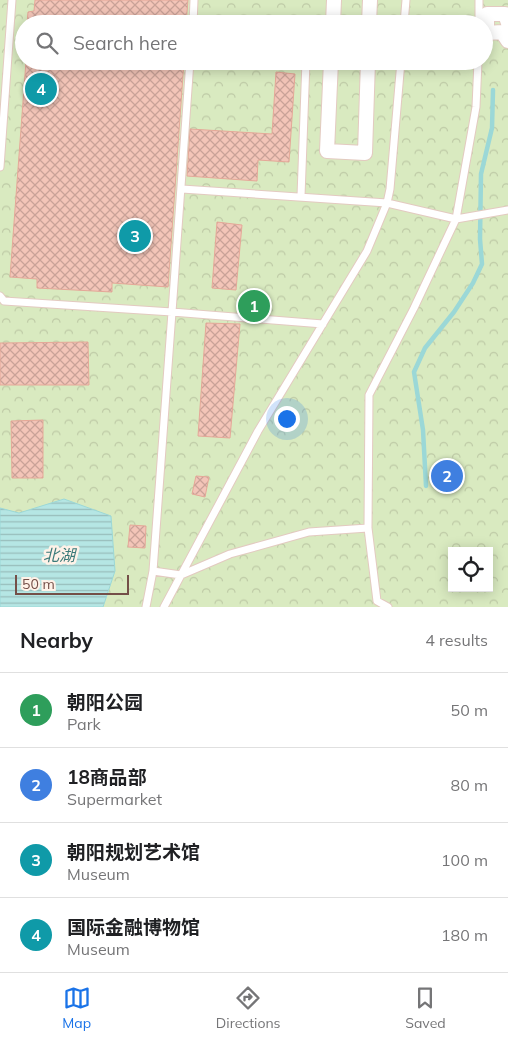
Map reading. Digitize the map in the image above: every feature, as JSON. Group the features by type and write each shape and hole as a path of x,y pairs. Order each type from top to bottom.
{"street":[{"path":"333,15 334,0"},
{"path":"369,15 370,0"},
{"path":"487,15 505,14 508,23"},
{"path":"493,33 502,32 508,41"},
{"path":"331,70 327,151 365,153 368,70"}],"lane":[{"path":"0,167 12,0"},
{"path":"193,15 194,0"},
{"path":"405,15 406,0"},
{"path":"479,0 479,15"},
{"path":"146,607 153,571 189,70"},
{"path":"301,196 306,70"},
{"path":"164,607 258,431 367,251 387,203 390,189 399,70"},
{"path":"388,607 377,601 368,528 369,395 414,308 456,219 476,107 478,70"},
{"path":"182,189 387,203 456,219 508,210"},
{"path":"1,300 323,324"},
{"path":"153,571 181,575 230,554 309,532 368,528"}],"green space":[{"path":"0,0 508,0 508,607 0,607"}],"water":[{"name":"北湖","path":"64,499 111,516 115,571 103,607 0,607 0,508 19,513"}],"building":[{"path":"35,0 188,0 187,15 28,15 28,12 34,11"},
{"path":"25,70 183,70 168,287 112,283 112,292 37,288 37,279 10,277"},
{"path":"276,72 295,74 289,162 258,160 257,181 187,176 190,129 272,134"},
{"path":"217,222 242,225 236,290 212,288"},
{"path":"206,323 240,324 230,438 198,436"},
{"path":"88,342 89,385 0,385 0,343"},
{"path":"43,420 43,478 12,478 11,421"},
{"path":"196,476 209,477 205,497 192,494"},
{"path":"130,525 146,526 145,548 128,547"}],"waterway":[{"path":"426,486 423,430 414,372 425,348 454,312 473,283 482,264 480,239 481,174 492,128 493,90"}],"place":[{"name":"国际金融博物馆","path":"41,89"},
{"name":"朝阳规划艺术馆","path":"135,236"},
{"name":"朝阳公园","path":"254,306"},
{"name":"18商品部","path":"447,476"}]}
